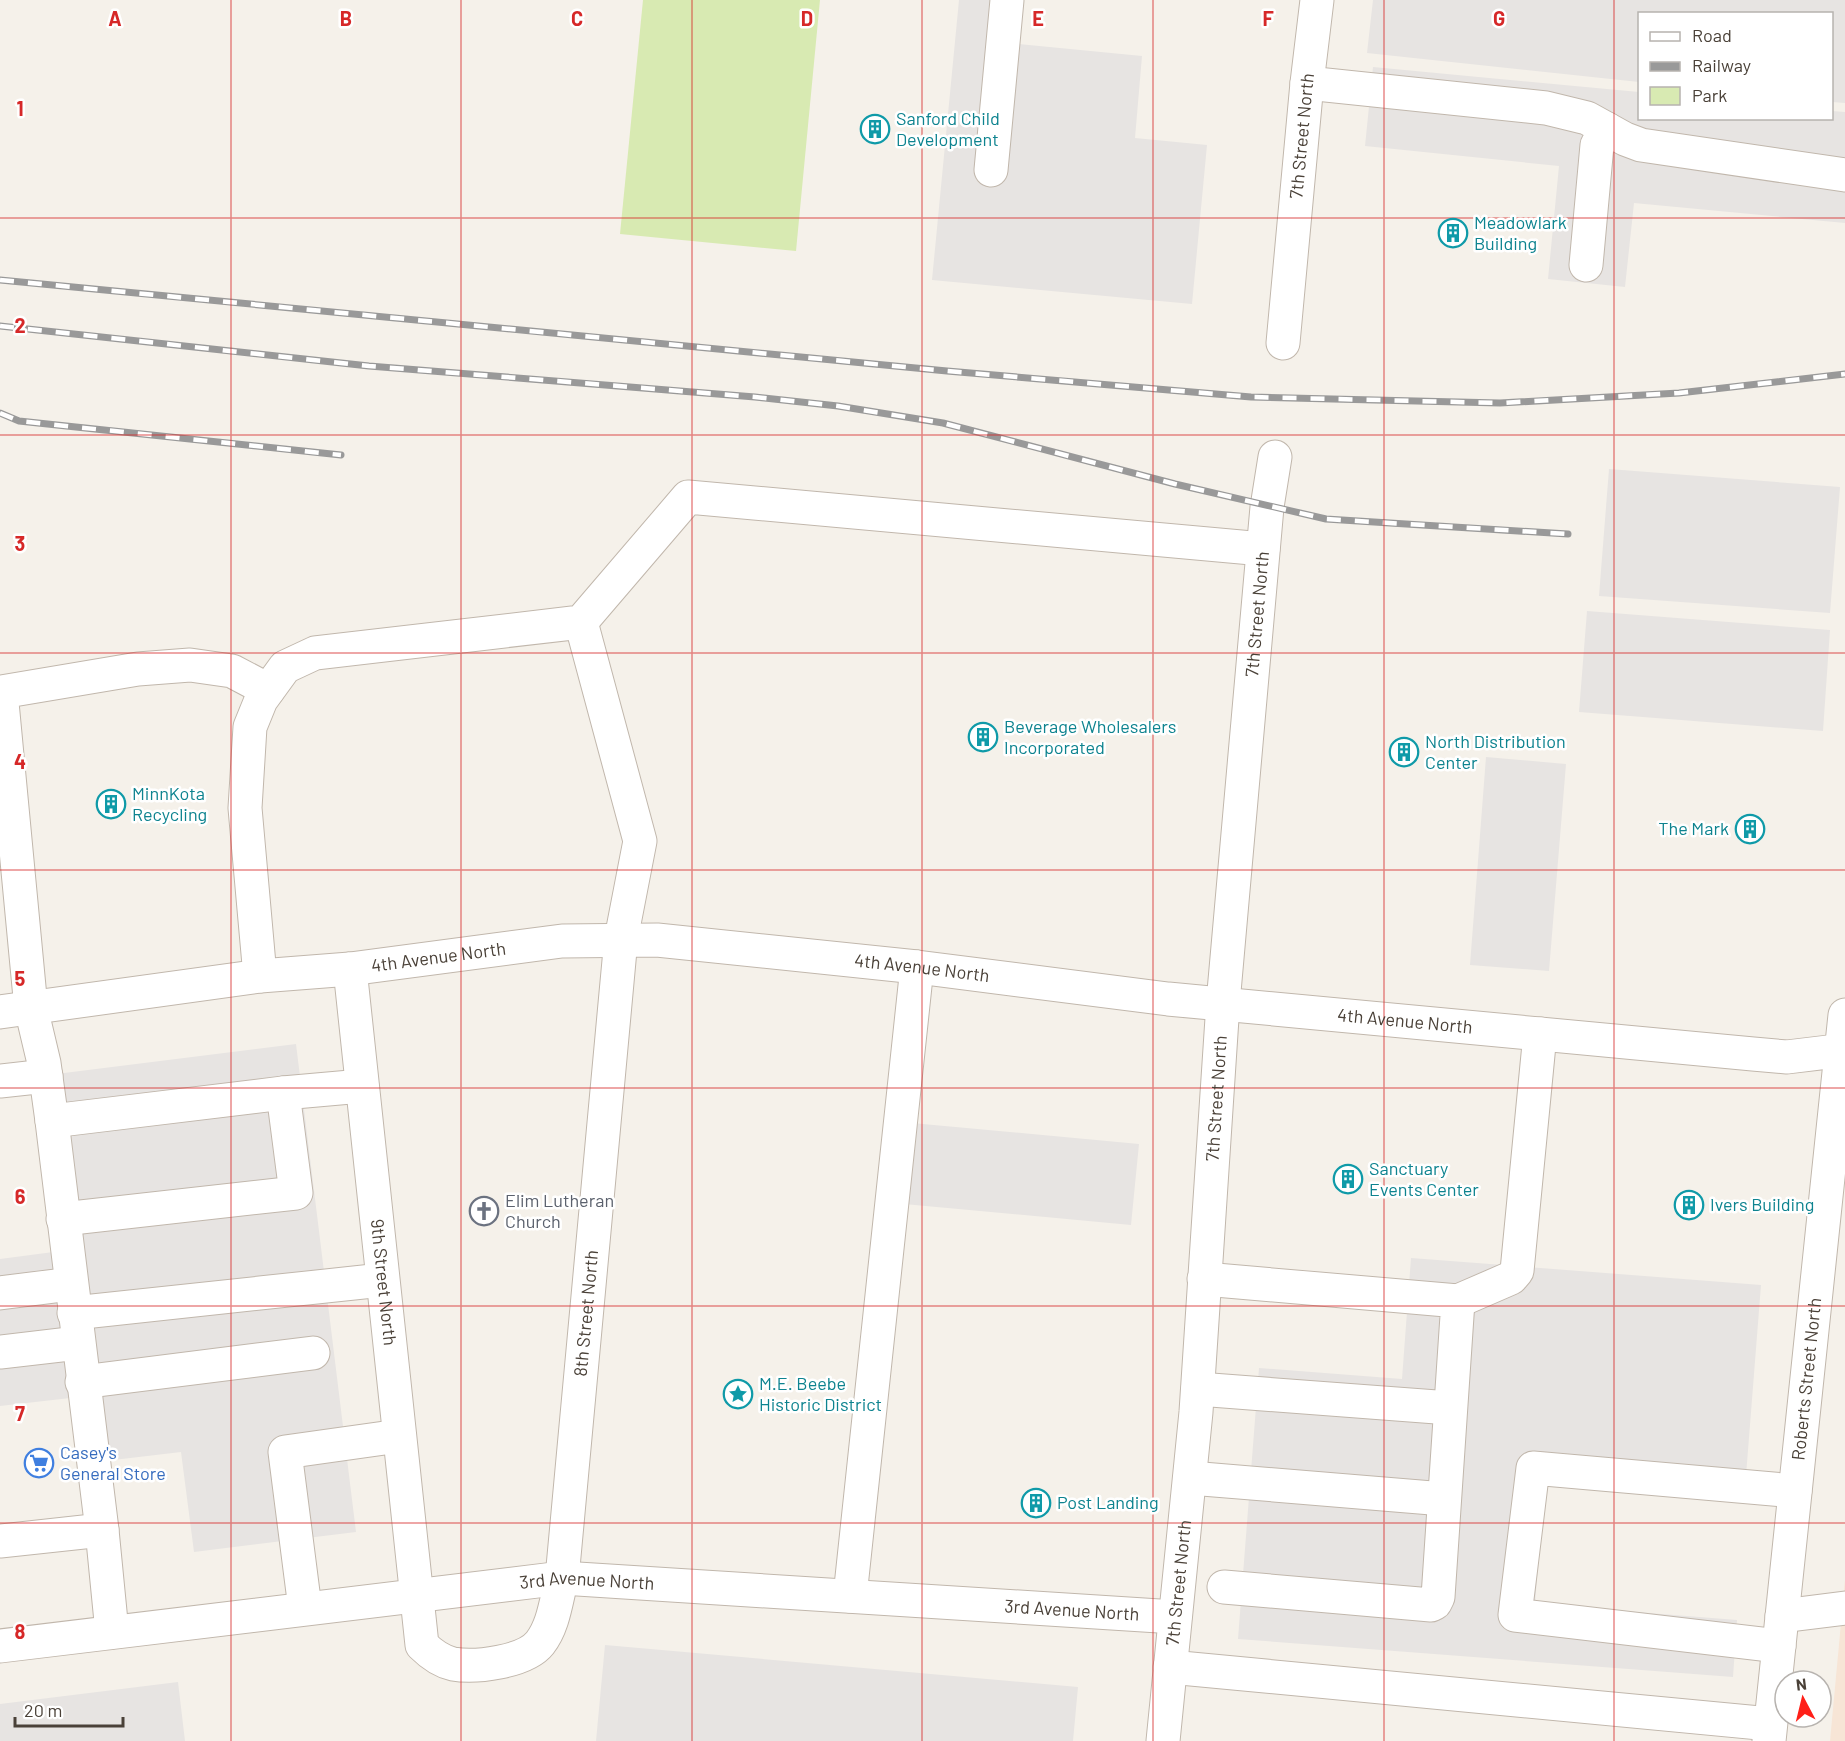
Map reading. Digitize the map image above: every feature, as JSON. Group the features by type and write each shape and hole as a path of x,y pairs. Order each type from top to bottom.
{"street":[{"path":"991,170 1007,0"},
{"name":"7th Street North","path":"1283,343 1317,0"},
{"path":"1307,83 1546,108 1587,118 1641,145 1845,175"},
{"path":"1586,265 1597,145 1608,129"},
{"name":"7th Street North","path":"1163,1741 1198,1389 1223,1003 1263,549 1275,457"},
{"path":"260,976 245,808 250,727 261,700 285,667 315,653 581,622 688,497 1263,549"},
{"name":"8th Street North","path":"416,1595 422,1645 434,1657 452,1664 472,1665 499,1662 520,1656 538,1646 549,1629 562,1578 621,939 640,841 581,622"},
{"path":"112,1632 102,1530 46,1076 16,1010 1,692 138,669 190,665 232,671 268,690"},
{"name":"4th Avenue North","path":"16,1010 260,976 350,969 562,941 621,939 657,940 917,967 1168,999 1787,1057 1843,1050"},
{"path":"850,1596 917,967"},
{"name":"9th Street North","path":"350,969 416,1595"},
{"name":"Roberts Street North","path":"1769,1732 1845,1016"},
{"path":"1204,1279 1458,1301 1510,1278 1517,1270 1539,1034"},
{"path":"0,1081 46,1076"},
{"path":"52,1121 362,1086"},
{"path":"63,1219 296,1193 283,1094"},
{"path":"0,1293 75,1313 382,1280"},
{"path":"1224,1587 1431,1605 1435,1602 1458,1301"},
{"path":"0,1352 75,1313"},
{"path":"82,1382 313,1353"},
{"path":"1198,1389 1450,1408"},
{"path":"305,1608 285,1452 399,1436"},
{"path":"1795,1491 1533,1468 1515,1615 1780,1631 1845,1608"},
{"path":"1190,1478 1444,1499"},
{"path":"0,1541 102,1530"},
{"name":"3rd Avenue North","path":"0,1646 562,1578 1175,1617"},
{"path":"1170,1667 1769,1732"}],"shaded area":[{"path":"959,0 1012,0 1008,43 1142,56 1135,138 1207,145 1192,304 932,280"},
{"path":"1373,0 1845,0 1845,103 1833,102 1833,12 1638,12 1638,82 1367,53"},
{"path":"1373,67 1638,92 1638,120 1833,120 1833,111 1845,112 1845,223 1634,203 1625,287 1548,279 1559,166 1365,146"},
{"path":"1609,469 1840,487 1830,613 1599,596"},
{"path":"1587,611 1830,630 1823,731 1579,712"},
{"path":"1486,757 1566,764 1549,971 1470,965"},
{"path":"296,1044 356,1532 194,1552 181,1452 88,1463 79,1397 0,1406 0,1259 61,1251 40,1076"},
{"path":"912,1123 1139,1144 1131,1225 904,1204"},
{"path":"1411,1258 1761,1285 1744,1501 1544,1486 1535,1604 1737,1620 1733,1677 1238,1639 1259,1368 1402,1379"},
{"path":"1845,1580 1845,1741 1830,1741 1831,1729 1833,1729"},
{"path":"605,1645 1078,1687 1073,1741 596,1741"},
{"path":"178,1682 185,1741 0,1741 0,1704"}],"green space":[{"path":"643,0 820,0 796,251 620,234"}],"railway":[{"path":"0,280 947,371 1251,397 1500,403 1679,393 1845,374"},
{"path":"0,326 369,366 755,397 838,406 943,423 1175,484 1326,519 1568,534"},
{"path":"0,413 19,421 341,455"}],"place":[{"name":"Sanford Child Development","path":"875,129"},
{"name":"Meadowlark Building","path":"1453,233"},
{"name":"Beverage Wholesalers Incorporated","path":"983,737"},
{"name":"North Distribution Center","path":"1404,752"},
{"name":"MinnKota Recycling","path":"111,804"},
{"name":"The Mark","path":"1750,829"},
{"name":"Sanctuary Events Center","path":"1348,1179"},
{"name":"Ivers Building","path":"1689,1205"},
{"name":"Elim Lutheran Church","path":"484,1211"},
{"name":"M.E. Beebe Historic District","path":"738,1394"},
{"name":"Casey's General Store","path":"39,1463"},
{"name":"Post Landing","path":"1036,1503"}]}
